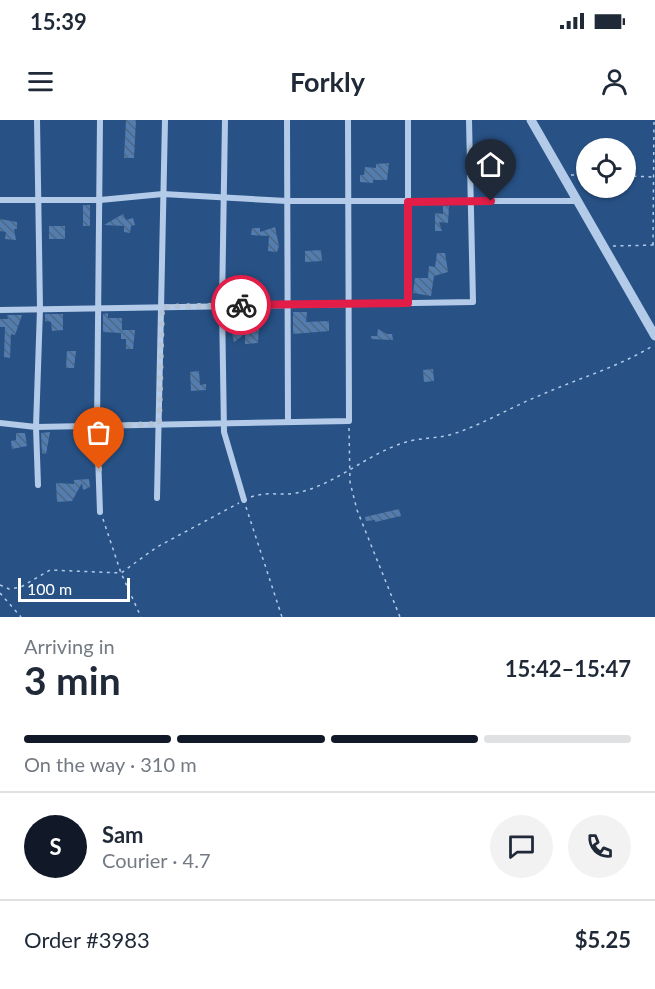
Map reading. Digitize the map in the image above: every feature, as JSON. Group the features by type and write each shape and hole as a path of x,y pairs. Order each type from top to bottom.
{"street":[{"path":"38,120 40,309 36,427 38,485"},
{"path":"100,120 97,426 100,512"},
{"path":"157,498 165,120"},
{"path":"225,120 222,305 224,423 244,500"},
{"path":"287,120 288,422"},
{"path":"0,423 36,427 349,421 348,120"},
{"path":"408,120 408,303"},
{"path":"0,310 473,302 469,120"},
{"path":"531,120 655,336"},
{"path":"0,200 100,200 163,194 287,201 578,201"}],"path":[{"path":"603,246 654,245 654,120"},
{"path":"564,174 576,175"},
{"path":"636,176 655,177"},
{"path":"0,585 9,589 21,587 50,570 121,573 157,547 244,500 263,492 295,493 333,479 370,456 418,437 450,435 480,424 541,395 615,366 655,345"},
{"path":"349,421 350,482 357,510 400,617"},
{"path":"244,500 282,617"},
{"path":"100,512 121,573 141,617"},
{"path":"0,593 21,617"}],"building":[{"path":"126,120 136,120 134,158 124,158"},
{"path":"481,152 493,152 493,175 477,175 477,165 482,165"},
{"path":"389,163 387,180 373,180 373,183 360,182 360,175 364,175 365,167 376,168 376,164"},
{"path":"83,205 90,205 90,226 83,226"},
{"path":"443,206 449,206 448,223 439,222 442,231 435,231 435,213 443,214"},
{"path":"123,214 126,220 133,218 135,225 131,226 130,233 124,232 124,226 104,225"},
{"path":"0,219 17,222 17,229 14,229 16,240 5,239 6,232 0,231"},
{"path":"49,226 65,226 65,239 49,239"},
{"path":"275,227 279,246 277,252 268,251 269,236 251,235 252,228 260,228 260,232"},
{"path":"321,250 322,261 305,262 305,251"},
{"path":"437,253 445,253 448,272 434,276 431,296 413,293 415,278 428,278 429,266 435,267"},
{"path":"293,312 307,312 306,322 329,321 329,331 293,334"},
{"path":"108,313 108,318 122,318 122,330 135,330 133,349 126,349 126,339 121,339 121,333 103,332 103,314"},
{"path":"45,314 63,314 63,330 52,331 51,322 45,321"},
{"path":"247,314 251,317 250,325 259,326 258,343 245,344 245,334 234,342 232,333 245,331"},
{"path":"7,315 22,315 15,335 11,334 10,358 4,357 5,327 0,327 0,319 8,319"},
{"path":"378,329 392,334 393,340 371,339 371,336 377,336"},
{"path":"67,351 76,351 74,368 66,368"},
{"path":"433,369 434,381 424,382 423,370"},
{"path":"199,371 200,385 206,384 206,390 191,391 190,372"},
{"path":"50,432 46,454 42,453 41,433"},
{"path":"16,433 25,433 27,446 12,449 11,441 16,440"},
{"path":"89,479 90,487 83,490 82,483 72,501 57,502 56,483 74,484 74,480"},
{"path":"399,509 401,516 375,522 375,520 366,521 365,517"}],"way so far":[{"path":"99,469 97,426 159,424 162,307 241,305"}],"route":[{"path":"241,305 408,303 408,202 491,201"}]}
